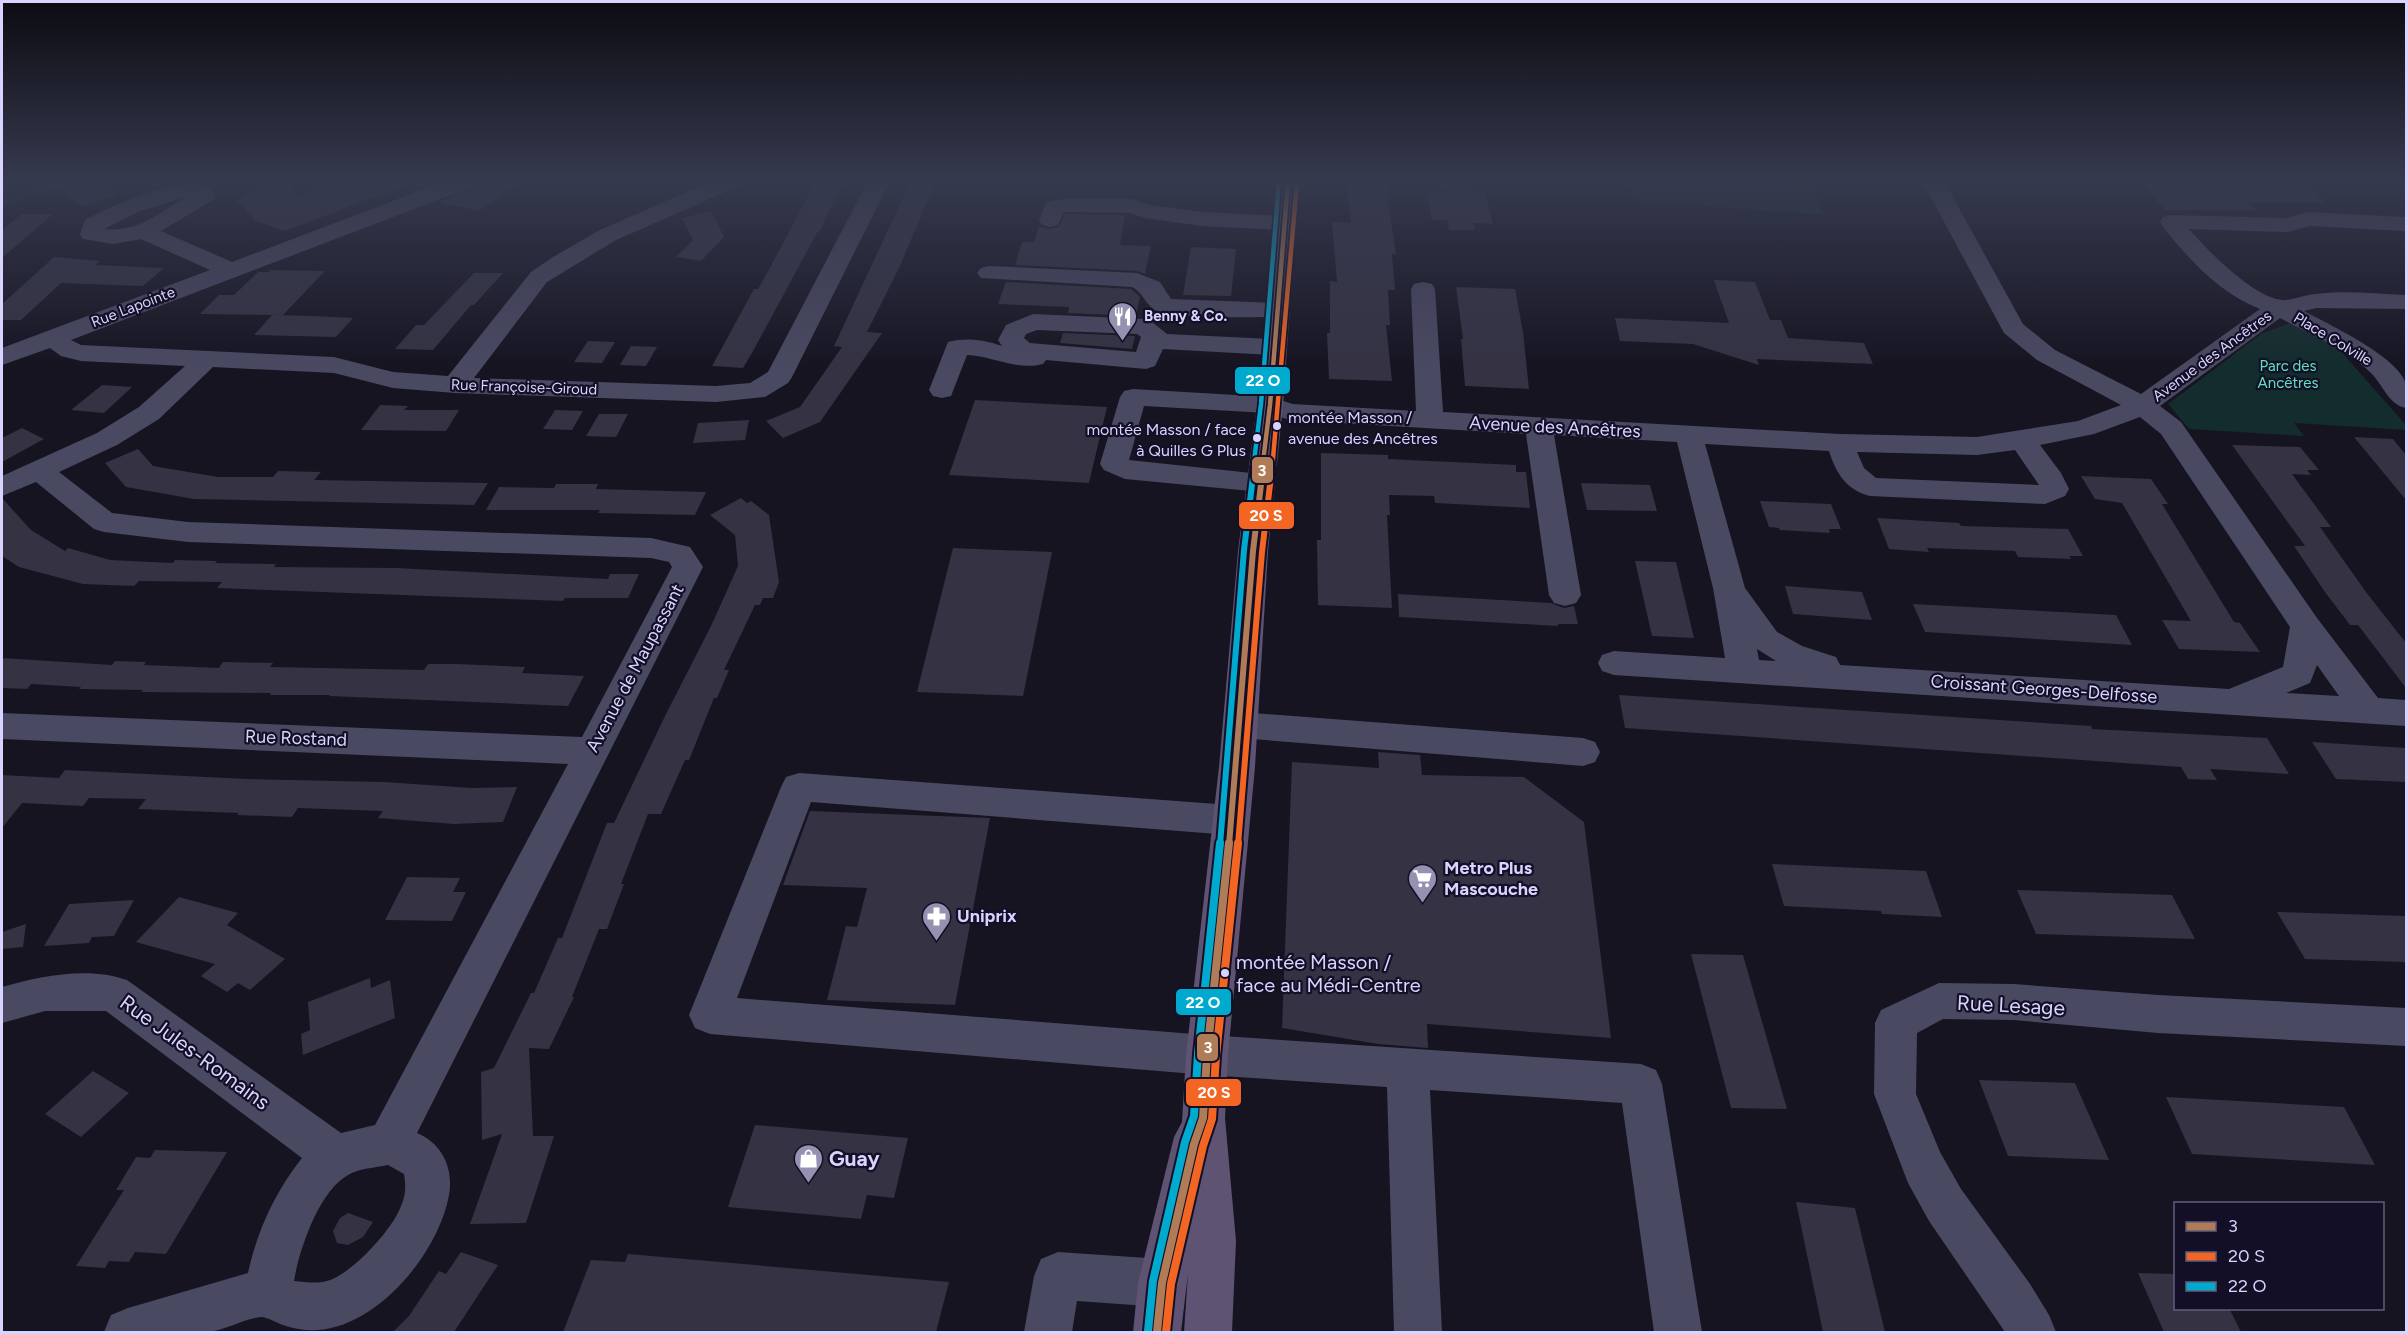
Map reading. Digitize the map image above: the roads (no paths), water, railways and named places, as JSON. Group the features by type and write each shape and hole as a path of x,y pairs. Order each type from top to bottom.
{"main road":[{"path":"1212,1332 1214,1241 1203,1118 1207,1055 1240,725 1253,551 1270,405 1282,243"},
{"path":"1157,1332 1161,1283 1194,1144 1203,1118"}],"street":[{"path":"170,243 233,271"},
{"name":"Rue Lapointe","path":"2,357 305,243"},
{"path":"455,385 539,277 596,243"},
{"name":"Rue Françoise-Giroud","path":"53,338 70,351 81,353 334,365 393,380 455,385 716,394 756,391 771,384 779,377 847,243"},
{"path":"1967,243 2013,328 2046,355 2143,406 2171,428 2306,626 2368,710"},
{"name":"Place Colville","path":"2189,243 2225,279 2254,298 2280,308 2363,353 2381,368 2406,400"},
{"path":"989,273 1137,280 1151,287 1157,299 1164,305 1187,308 1276,310"},
{"path":"1423,290 1430,421"},
{"name":"Avenue des Ancêtres","path":"1133,397 1270,405 1290,412 1430,421 1840,443 1960,446 2022,440 2084,428 2143,406 2170,383 2260,319 2280,308 2316,301 2406,302"},
{"path":"942,390 957,347 983,348 1012,357 1147,356 1273,347"},
{"path":"1147,356 1114,464 1125,470 1261,483"},
{"path":"2,487 94,447 149,413 208,358"},
{"path":"1539,426 1565,595"},
{"name":"Croissant Georges-Delfosse","path":"1689,434 1729,588 1744,670"},
{"path":"1840,443 1850,472 1857,480 1870,487 2045,495 2055,489 2051,479 2022,440"},
{"name":"Avenue de Maupassant","path":"40,471 104,522 188,532 651,548 680,554 688,567 388,1144"},
{"name":"Croissant Georges-Delfosse","path":"1729,588 1767,640 1790,654 1855,677"},
{"name":"Croissant Georges-Delfosse","path":"2233,701 2298,674 2305,644 2306,626"},
{"name":"Croissant Georges-Delfosse","path":"1614,663 2406,713"},
{"path":"1240,725 1582,752"},
{"name":"Rue Rostand","path":"2,726 591,751"},
{"path":"1230,820 799,787 710,1015 1207,1055 1641,1084 1678,1332"},
{"name":"Rue Jules-Romains","path":"2,1005 45,993 113,993 338,1157"},
{"name":"Rue Lesage","path":"2032,1332 2013,1300 1946,1205 1924,1167 1895,1094 1896,1023 1940,1001 2014,1002 2158,1014 2406,1027"},
{"path":"1408,1069 1418,1332"},
{"path":"128,1332 290,1310 336,1302 365,1285 389,1264 421,1216 429,1190 426,1166 411,1151 388,1144 366,1147 338,1157 327,1164 312,1181 283,1228 275,1255 290,1310"},
{"path":"1048,1332 1058,1276 1161,1283"}],"place":[{"name":"Benny & Co.","path":"1123,342"},
{"name":"montée Masson / avenue des Ancêtres","path":"1277,426"},
{"name":"montée Masson / face à Quilles G Plus","path":"1257,438"},
{"name":"Metro Plus Mascouche","path":"1423,904"},
{"name":"Uniprix","path":"936,942"},
{"name":"montée Masson / face au Médi-Centre","path":"1225,973"},
{"name":"Guay","path":"808,1184"}],"park label":[{"name":"Parc des Ancêtres","path":"2288,374"}]}
